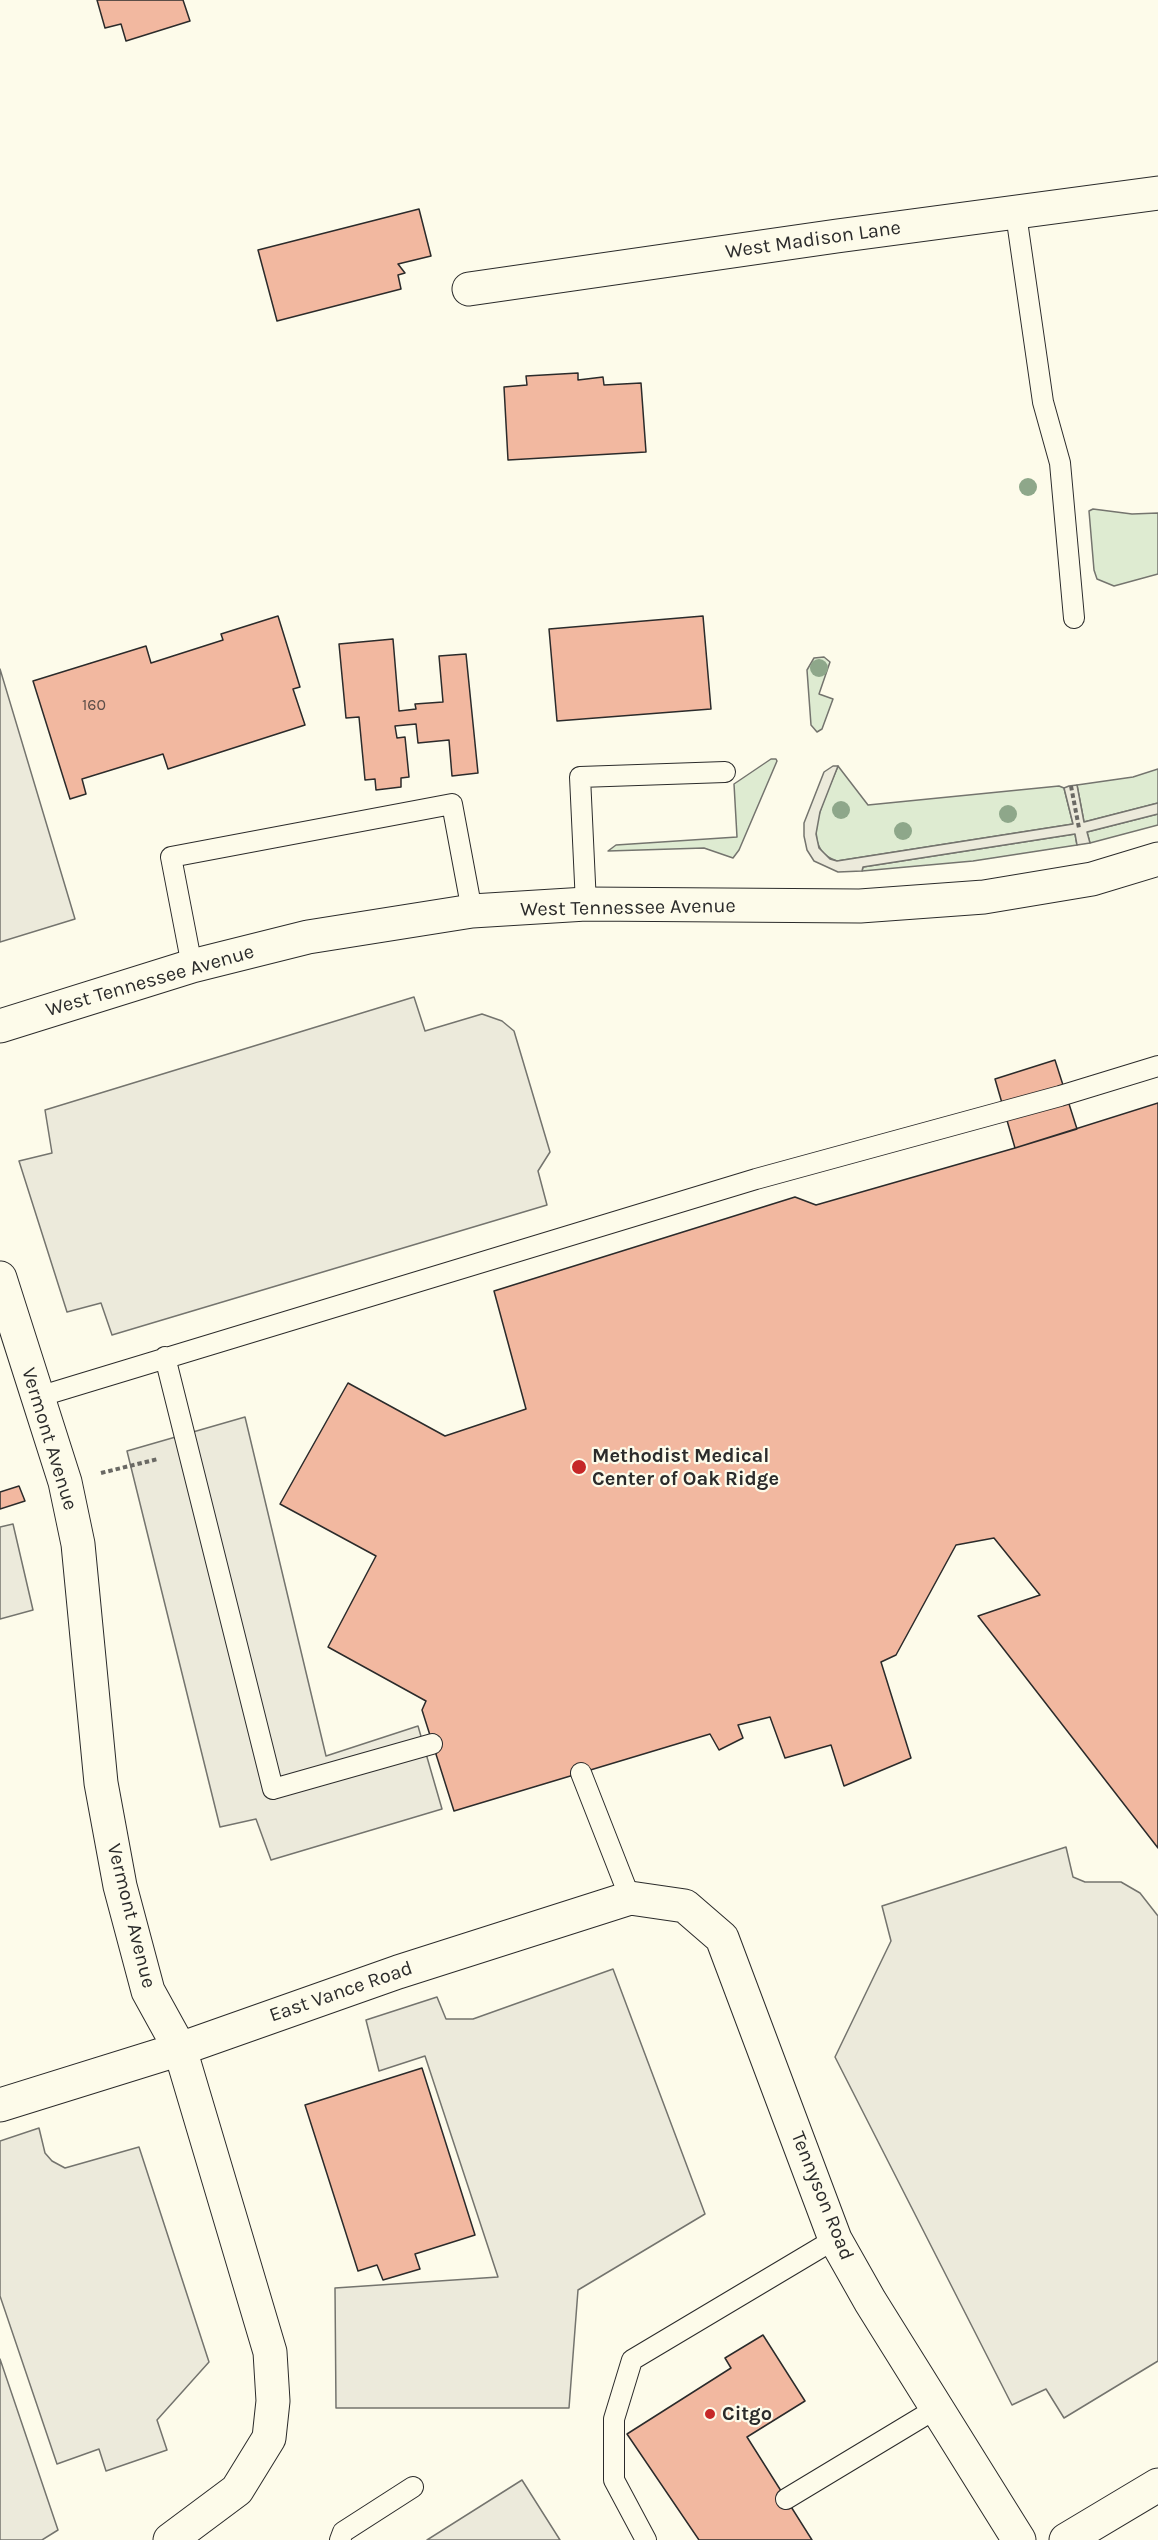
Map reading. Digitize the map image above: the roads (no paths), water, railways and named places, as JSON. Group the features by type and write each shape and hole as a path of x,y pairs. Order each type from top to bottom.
{"main road":[{"name":"West Madison Lane","path":"469,289 1158,193"},
{"name":"West Tennessee Avenue","path":"0,1026 192,966 308,937 472,911 586,904 860,906 973,898 1092,879 1158,859"},
{"name":"Vermont Avenue","path":"0,1278 65,1482 78,1544 101,1783 120,1886 148,1991 180,2049 270,2352 273,2401 269,2438 237,2490 170,2540"},
{"name":"East Vance Road","path":"0,2105 180,2049 398,1972 630,1898 685,1906"},
{"name":"Tennyson Road","path":"685,1906 722,1938 835,2239 1019,2540"},
{"path":"1066,2540 1158,2485"}],"lane":[{"path":"1016,214 1043,402 1060,463 1074,618"},
{"path":"586,904 580,777 725,772"},
{"path":"192,966 171,857 452,804 472,911"},
{"path":"38,1397 756,1179 1060,1096 1158,1066"},
{"path":"165,1357 273,1788 432,1744"},
{"path":"582,1773 630,1898"},
{"path":"646,2540 614,2480 614,2419 632,2360 835,2239"},
{"path":"786,2499 937,2408"},
{"path":"340,2540 343,2532 413,2487"}],"place":[{"name":"Methodist Medical Center of Oak Ridge","path":"579,1467"},
{"name":"Citgo","path":"710,2414"}]}
